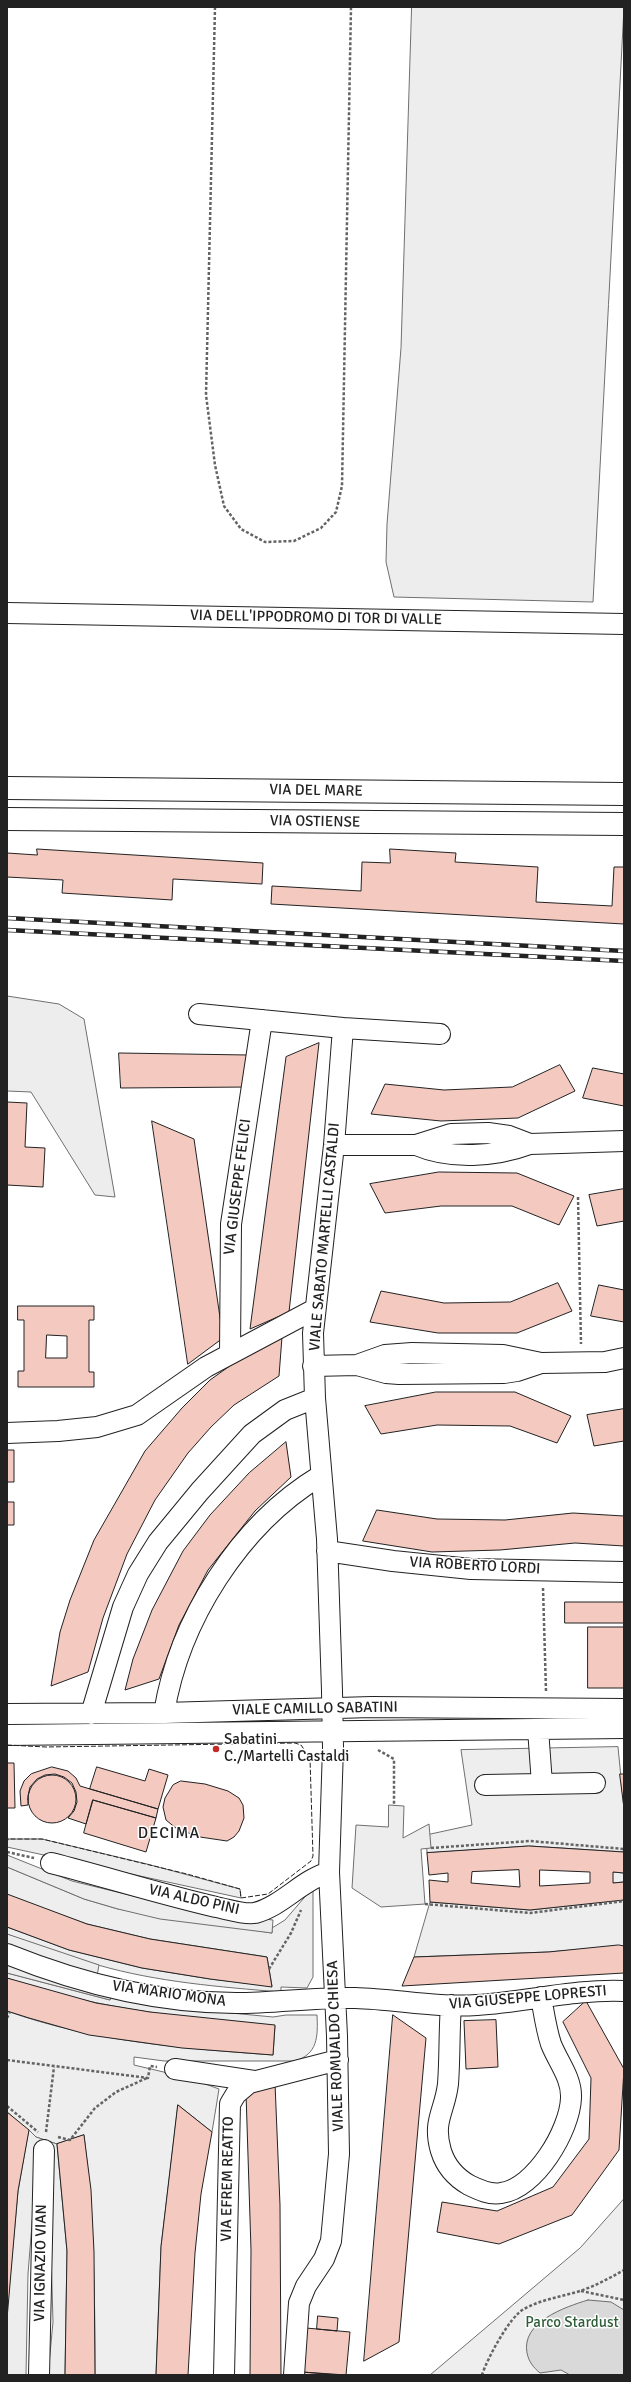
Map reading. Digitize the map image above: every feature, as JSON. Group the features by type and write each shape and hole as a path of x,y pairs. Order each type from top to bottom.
{"main road":[{"name":"VIA DEL MARE","path":"7,788 624,794"},
{"name":"VIA OSTIENSE","path":"7,819 624,824"}],"street":[{"name":"VIA DELL'IPPODROMO DI TOR DI VALLE","path":"7,613 624,624"},
{"path":"199,1014 343,1028 440,1034"},
{"name":"VIA GIUSEPPE FELICI","path":"230,1354 231,1224 262,1020"},
{"name":"VIALE SABATO MARTELLI CASTALDI","path":"333,1708 327,1551 320,1476 313,1366 315,1309 334,1145 343,1028"},
{"path":"334,1145 416,1145 437,1152 456,1154 494,1153 530,1144 624,1141"},
{"path":"7,1433 73,1430 108,1425 127,1419 146,1410 200,1371 315,1309"},
{"path":"313,1366 357,1365 386,1374 399,1374 509,1372 541,1363 618,1362"},
{"path":"91,1714 123,1607 138,1574 158,1542 200,1491 252,1434 285,1410 315,1398"},
{"path":"164,1713 173,1676 184,1644 201,1609 222,1574 263,1522 290,1498 320,1476"},
{"name":"VIA ROBERTO LORDI","path":"327,1551 393,1561 471,1569 624,1572"},
{"name":"VIALE CAMILLO SABATINI","path":"7,1714 164,1713 333,1708 624,1709"},
{"name":"VIALE ROMUALDO CHIESA","path":"294,2375 299,2303 306,2286 324,2259 332,2235 339,2154 336,1998 329,1872 333,1708"},
{"name":"VIALE CAMILLO SABATINI","path":"7,1734 624,1728"},
{"path":"538,1729 542,1784"},
{"path":"485,1785 595,1783"},
{"name":"VIA ALDO PINI","path":"51,1862 187,1900 250,1913 264,1909 291,1893 307,1880 329,1872"},
{"name":"VIA MARIO MONA","path":"7,1954 84,1981 145,1994 191,2001 256,2003 336,1998"},
{"name":"VIA GIUSEPPE LOPRESTI","path":"336,1998 451,2005 477,2005 582,1991 624,1991"},
{"path":"451,2005 448,2083 437,2124 441,2151 448,2167 456,2177 484,2191 501,2193 520,2186 540,2166 556,2142 566,2119 570,2104 569,2083 551,2043 540,1997"},
{"name":"VIA EFREM REATTO","path":"224,2375 229,2108 236,2094 254,2081 338,2060"},
{"path":"175,2069 254,2081"},
{"name":"VIA IGNAZIO VIAN","path":"39,2375 45,2143"}],"path":[{"path":"215,7 206,395 215,465 224,506 241,529 265,542 294,541 321,528 336,512 342,486 351,7"},
{"path":"578,1197 581,1362"},
{"path":"542,1570 546,1695"},
{"path":"373,1747 394,1759 394,1806"},
{"path":"431,1848 530,1842 624,1849"},
{"path":"7,1852 51,1862"},
{"path":"269,1969 299,1918 304,1902 307,1880"},
{"path":"425,1904 530,1913 624,1901"},
{"path":"7,2018 10,2012"},
{"path":"7,2060 148,2078"},
{"path":"148,2078 150,2066 175,2069"},
{"path":"45,2143 54,2067"},
{"path":"45,2143 70,2140 94,2108 116,2092 148,2078"},
{"path":"7,2106 40,2133 45,2143"},
{"path":"16,2120 19,2116"},
{"path":"482,2375 486,2362 505,2330 522,2309 546,2300 580,2291 624,2270"},
{"path":"580,2291 624,2300"}],"green space":[{"path":"618,1747 624,1808 624,1852 529,1846 427,1853 426,1835 472,1825 461,1750"},
{"path":"7,1867 84,1899 118,1909 272,1933 272,1928 285,1920 310,1891 313,1891 313,1977 307,1988 281,1987 281,1992 166,1980 98,1965 17,1938 7,1934 7,1927 69,1950 142,1968 210,1979 272,1986 267,1957 150,1939 87,1924 14,1898 7,1894"},
{"path":"613,1872 624,1873 624,1882 613,1883"},
{"path":"624,1900 624,1946 548,1952 414,1957 430,1902 530,1910"},
{"path":"7,1973 110,2000 112,1995 199,2010 273,2017 286,2015 317,2015 315,2044 308,2054 294,2061 164,2061 134,2057 134,2065 189,2078 219,2089 212,2132 178,2105 161,2247 156,2375 95,2375 93,2255 90,2195 84,2135 57,2144 36,2137 7,2112 7,2011 40,2022 105,2037 205,2050 273,2055 275,2026 140,2011 106,2005 40,1989 7,1978"},
{"name":"Parco Stardust","path":"624,2199 624,2375 430,2375 580,2248"}],"shaded area":[{"path":"412,7 624,7 593,602 394,597 386,562 387,524 401,348"},
{"path":"7,996 59,1004 84,1019 115,1197 95,1195 31,1092 7,1091"},
{"path":"389,1805 404,1806 403,1838 429,1824 431,1848 421,1849 425,1904 381,1907 352,1888 356,1825 388,1827"},
{"path":"8,1839 42,1839 147,1864 240,1889 241,1898 7,1847"},
{"path":"7,1855 72,1881 154,1901 229,1915 273,1920 272,1933 160,1919 84,1899 7,1867"},
{"path":"7,1934 99,1965 97,1976 7,1945"},
{"path":"7,1959 112,1995 110,2000 7,1973"},
{"path":"29,2130 36,2137 57,2144 67,2251 65,2375 48,2375 53,2322 48,2149 36,2173 28,2274 26,2375 7,2375 7,2310 18,2191"},
{"path":"588,2300 611,2302 624,2310 624,2375 570,2375 561,2370 540,2373 535,2369 527,2353 527,2342 531,2333 538,2324 557,2312"}],"building":[{"path":"37,849 263,863 262,884 173,879 172,900 62,893 63,880 7,877 7,853 37,855"},
{"path":"390,849 456,853 455,862 538,867 536,902 612,906 614,867 624,867 624,924 271,904 272,886 361,891 362,862 390,863"},
{"path":"319,1043 289,1312 250,1329 286,1057"},
{"path":"119,1053 248,1055 249,1087 121,1088"},
{"path":"560,1065 575,1091 518,1118 441,1121 371,1114 385,1084 444,1090 512,1087"},
{"path":"593,1068 624,1074 624,1106 583,1098"},
{"path":"7,1102 27,1103 25,1147 45,1148 43,1187 7,1185"},
{"path":"152,1121 194,1139 223,1338 188,1364"},
{"path":"439,1172 517,1173 574,1196 559,1225 512,1206 441,1206 385,1213 370,1184"},
{"path":"624,1189 624,1221 597,1226 589,1195"},
{"path":"558,1283 572,1311 517,1333 438,1333 370,1322 381,1291 444,1303 510,1302"},
{"path":"599,1285 624,1290 624,1322 591,1316"},
{"path":"18,1306 94,1306 94,1320 89,1320 89,1372 94,1372 94,1387 18,1387 18,1371 24,1371 24,1320 18,1320","holes":["47,1335 67,1336 67,1358 46,1358"]},
{"path":"282,1337 279,1376 234,1405 211,1427 188,1453 155,1500 127,1554 103,1618 88,1672 51,1686 60,1632 70,1600 94,1540 145,1451 182,1408 210,1380 248,1353"},
{"path":"436,1392 515,1392 571,1416 557,1443 510,1426 437,1425 381,1434 365,1406"},
{"path":"624,1409 624,1441 594,1446 587,1415"},
{"path":"286,1442 291,1477 255,1511 208,1570 179,1625 159,1679 125,1690 133,1659 152,1610 183,1551 210,1515 249,1473"},
{"path":"7,1450 14,1450 14,1482 7,1482"},
{"path":"7,1502 14,1502 14,1525 7,1525"},
{"path":"377,1510 437,1519 505,1520 573,1513 624,1516 624,1546 575,1543 500,1550 432,1552 363,1541"},
{"path":"565,1602 624,1602 624,1623 565,1623"},
{"path":"588,1627 624,1627 624,1688 588,1688"},
{"path":"7,1763 14,1763 15,1808 7,1808"},
{"path":"52,1767 68,1771 76,1778 80,1786 158,1809 156,1818 93,1800 86,1824 68,1818 74,1811 77,1802 76,1792 72,1783 64,1777 55,1774 45,1775 37,1779 30,1787 28,1805 21,1806 20,1791 24,1781 31,1774"},
{"path":"97,1767 145,1781 149,1769 168,1775 158,1809 90,1789"},
{"path":"620,1774 624,1774 624,1808"},
{"path":"47,1775 57,1775 66,1779 72,1785 75,1790 75,1808 66,1819 57,1823 47,1823 38,1819 32,1813 28,1804 28,1794 32,1785 38,1779"},
{"path":"181,1781 205,1784 228,1791 239,1798 243,1805 244,1818 239,1831 234,1837 227,1841 200,1837 177,1829 166,1820 163,1807 165,1798 173,1785"},
{"path":"93,1800 156,1818 146,1852 84,1833"},
{"path":"529,1846 624,1852 624,1873 613,1872 613,1883 624,1882 624,1900 530,1910 430,1902 429,1880 448,1882 448,1873 429,1875 427,1853","holes":["519,1870 520,1887 471,1883 472,1872","540,1870 590,1872 590,1883 540,1886"]},
{"path":"7,1894 87,1924 150,1939 267,1957 272,1987 142,1968 69,1950 7,1927"},
{"path":"619,1945 624,1946 624,1973 402,1986 414,1957 548,1952"},
{"path":"7,1978 96,2003 150,2012 275,2025 273,2055 182,2048 89,2035 29,2018 7,2011"},
{"path":"586,2001 624,2069 619,2150 572,2215 499,2244 437,2232 442,2202 497,2211 553,2187 589,2139 591,2078 563,2022"},
{"path":"393,2015 426,2038 399,2342 364,2361"},
{"path":"496,2020 498,2067 466,2069 464,2021"},
{"path":"275,2083 280,2205 281,2375 250,2375 251,2250 246,2093"},
{"path":"178,2105 212,2132 201,2194 195,2253 188,2375 156,2375 161,2247"},
{"path":"7,2112 29,2130 18,2191 7,2319"},
{"path":"84,2135 91,2190 94,2252 95,2375 65,2375 67,2251 57,2144"},
{"path":"318,2316 338,2318 337,2331 317,2329"},
{"path":"306,2328 350,2332 346,2375 302,2372"},
{"path":"302,2372 338,2375 302,2375"}],"railway":[{"path":"7,918 624,951"},
{"path":"7,930 624,961"}],"fence":[{"path":"7,1745 46,1747 295,1743 301,1745 310,1758 313,1856 311,1861 268,1894 241,1898 240,1889 187,1874 42,1839 8,1839 7,1843"}],"place":[{"name":"Sabatini C./Martelli Castaldi","path":"216,1749"}],"district":[{"name":"DECIMA","path":"169,1834"}]}
